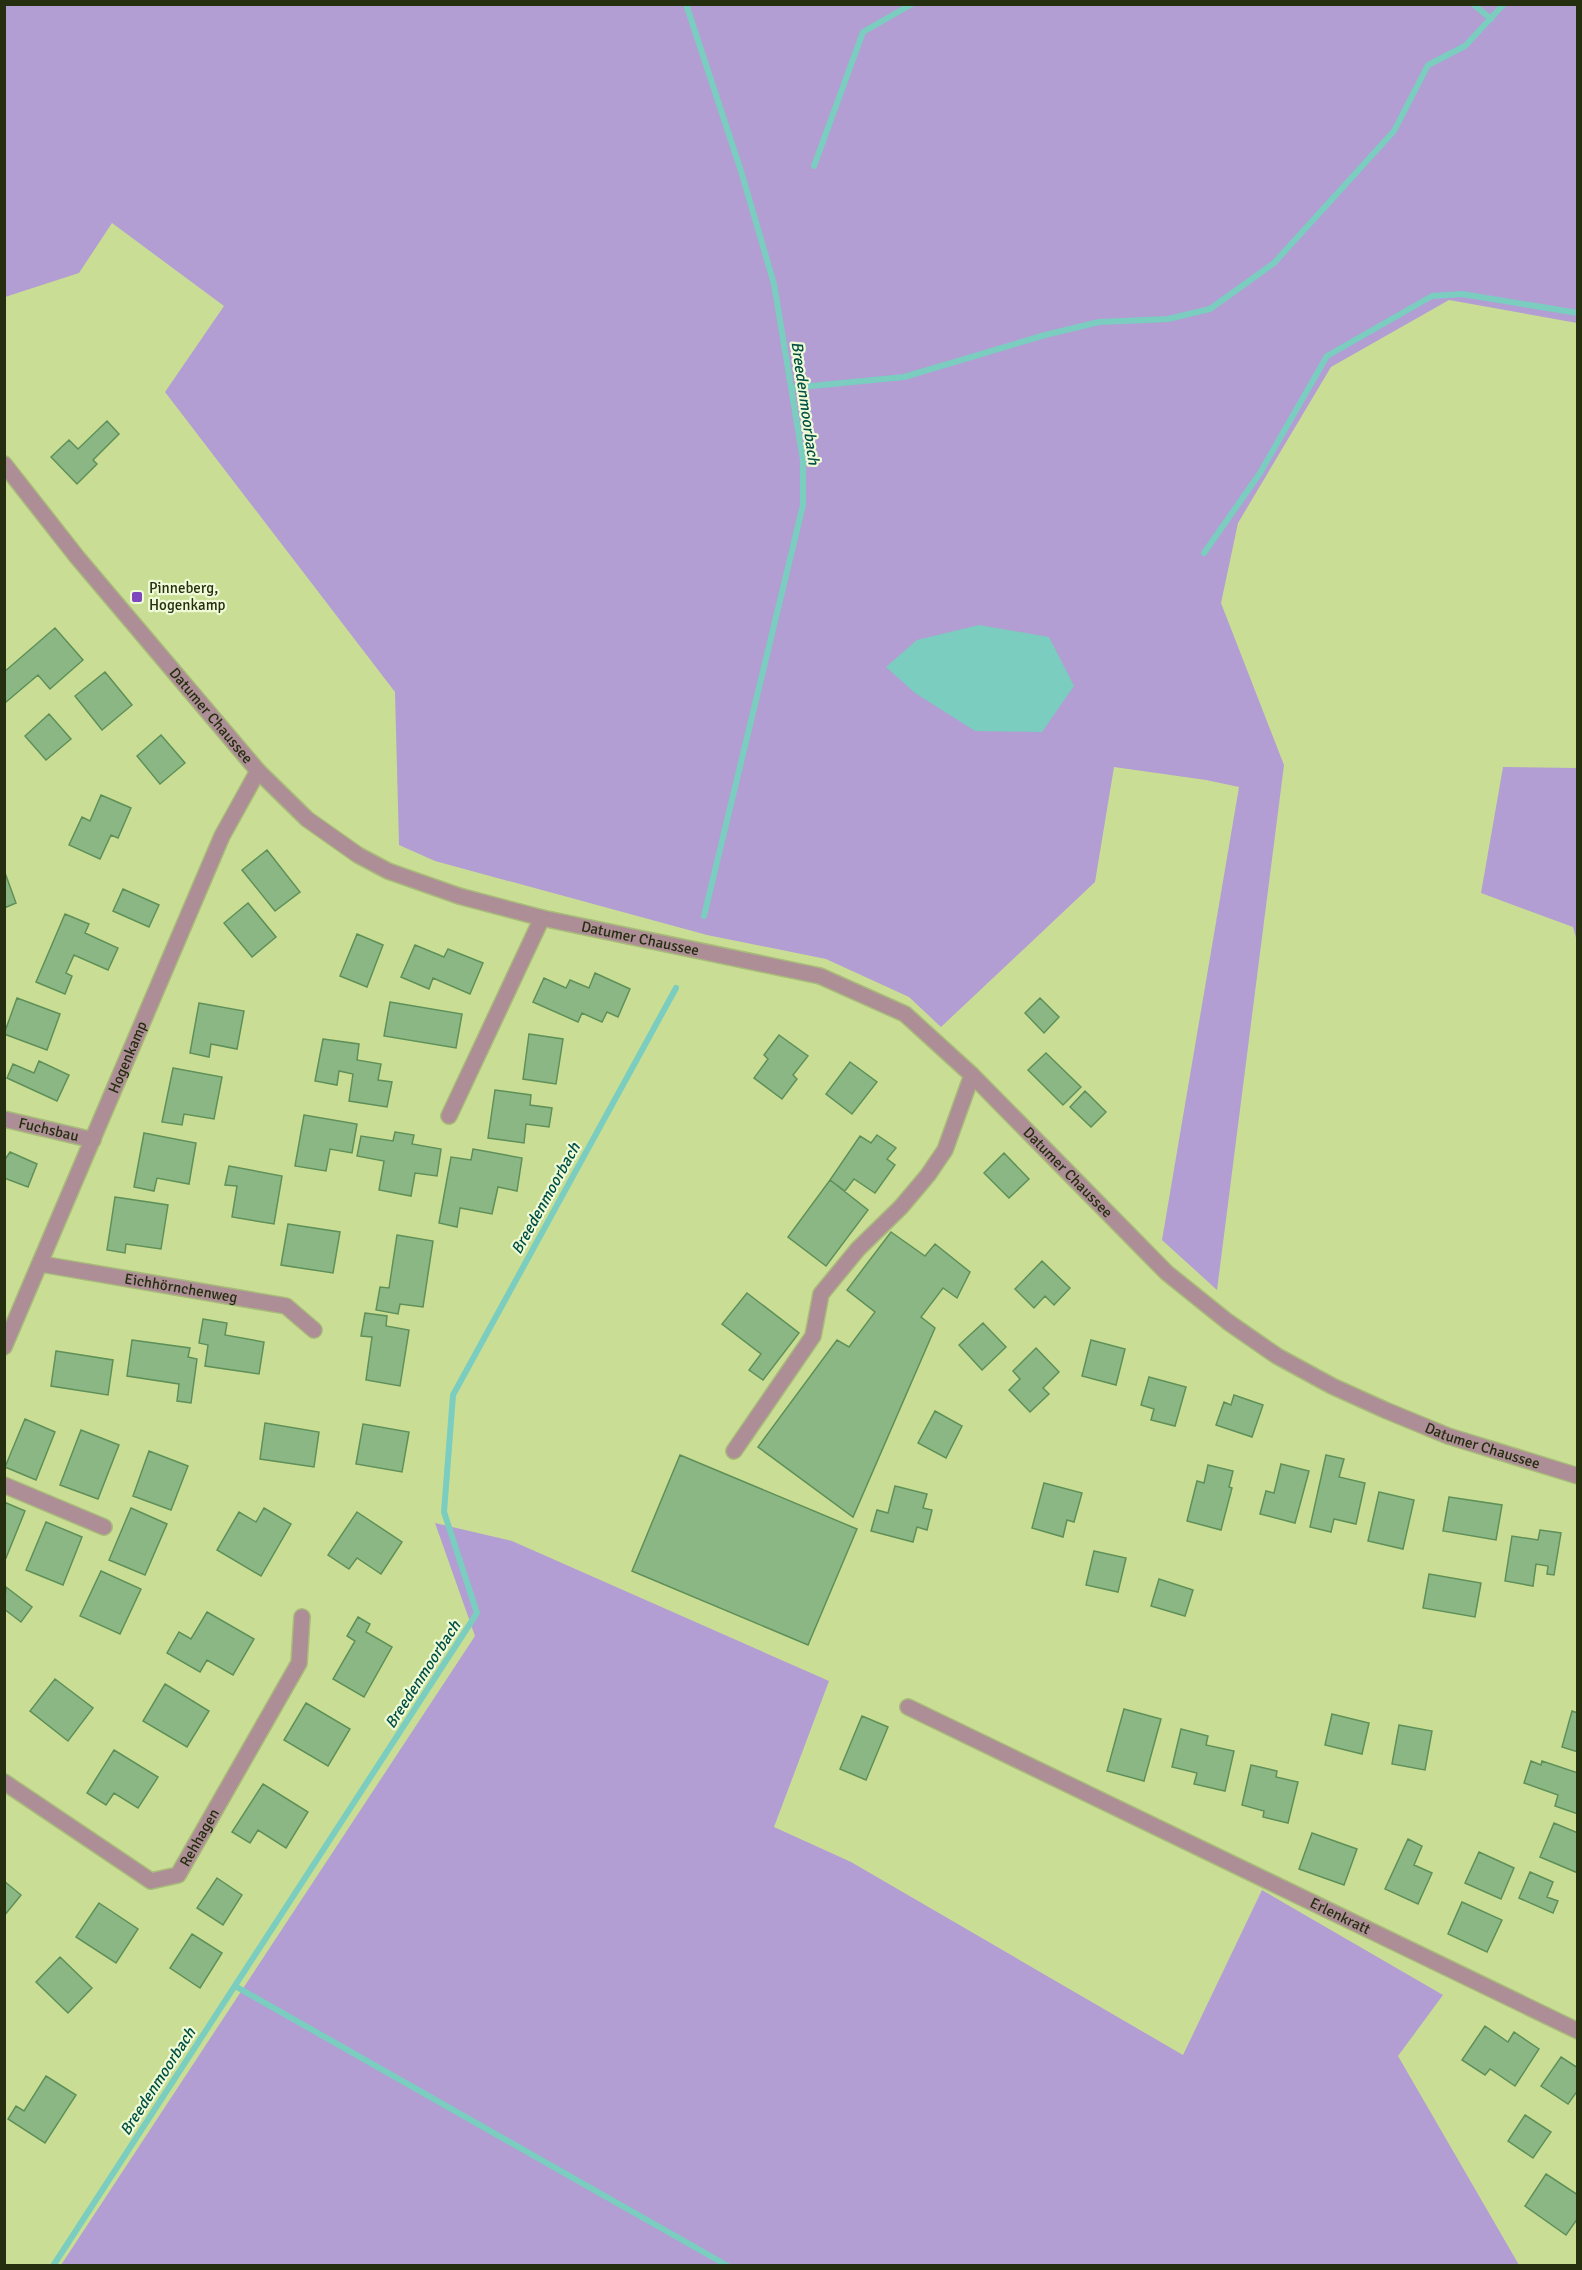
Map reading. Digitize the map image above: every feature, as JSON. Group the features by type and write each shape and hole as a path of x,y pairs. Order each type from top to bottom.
{"street":[{"name":"Datumer Chaussee","path":"4,464 78,557 258,771 307,819 358,855 388,871 459,896 542,918 820,976 905,1014 972,1075 1167,1273 1228,1322 1277,1356 1332,1386 1448,1436 1578,1476"},
{"name":"Hogenkamp","path":"4,1347 222,836 258,771"},
{"path":"448,1116 542,918"},
{"path":"734,1451 813,1336 821,1294 858,1250 902,1207 945,1150 972,1075"},
{"name":"Fuchsbau","path":"4,1119 93,1140"},
{"name":"Eichhörnchenweg","path":"40,1264 286,1306 314,1330"},
{"path":"4,1485 104,1527"},
{"name":"Rehhagen","path":"4,1782 151,1881 178,1875 299,1663 302,1617"},
{"name":"Erlenkratt","path":"908,1707 1578,2031"}],"shaded area":[{"path":"5,5 1577,5 1577,323 1449,300 1331,367 1238,523 1221,603 1284,765 1217,1290 1162,1240 1239,787 1114,767 1095,882 941,1027 909,997 826,959 707,935 435,861 399,845 395,692 165,392 224,306 112,223 79,273 5,297"},
{"path":"1503,767 1577,768 1577,941 1573,927 1481,893"},
{"path":"435,1523 512,1541 829,1681 774,1827 851,1862 1183,2055 1262,1890 1443,1995 1398,2056 1519,2265 61,2265 475,1636"}],"water":[{"path":"979,625 1049,637 1074,686 1042,732 975,731 915,693 886,667 917,640"}],"building":[{"path":"107,421 119,434 93,460 97,464 77,484 51,457 69,440 78,449"},
{"path":"55,628 83,660 50,689 38,675 6,702 4,700 4,672"},
{"path":"105,672 132,705 102,730 75,696"},
{"path":"49,714 71,739 46,760 25,736"},
{"path":"161,735 185,763 160,784 137,756"},
{"path":"101,795 131,808 118,838 111,835 100,859 69,845 82,817 90,821"},
{"path":"267,850 300,892 275,911 242,870"},
{"path":"4,870 16,903 4,908"},
{"path":"123,889 159,905 149,927 113,911"},
{"path":"248,903 276,937 252,957 224,923"},
{"path":"65,914 89,924 85,933 118,948 108,970 74,955 66,973 72,976 65,994 36,982"},
{"path":"357,934 383,945 367,987 340,976"},
{"path":"415,945 444,957 448,949 483,963 470,994 433,978 429,989 401,977"},
{"path":"595,973 630,989 618,1017 607,1012 602,1022 582,1013 578,1022 533,1002 544,978 566,988 570,980 589,988"},
{"path":"17,998 60,1014 47,1050 4,1034"},
{"path":"1040,998 1059,1017 1044,1033 1025,1013"},
{"path":"390,1002 462,1014 456,1048 384,1036"},
{"path":"199,1003 244,1011 237,1049 211,1044 209,1057 190,1053"},
{"path":"529,1034 563,1039 556,1084 523,1079"},
{"path":"779,1035 808,1056 793,1075 797,1079 782,1099 754,1078 768,1059 764,1055"},
{"path":"323,1039 359,1044 357,1060 381,1064 378,1080 392,1082 387,1107 349,1101 353,1074 339,1071 337,1085 315,1081"},
{"path":"1046,1053 1081,1087 1063,1105 1028,1070"},
{"path":"39,1061 69,1075 57,1101 7,1078 13,1064 34,1073"},
{"path":"850,1062 877,1082 852,1114 826,1094"},
{"path":"173,1068 222,1077 214,1119 184,1114 182,1125 162,1122"},
{"path":"495,1090 531,1095 530,1105 552,1108 549,1127 526,1124 524,1143 488,1138"},
{"path":"1085,1091 1106,1112 1091,1127 1070,1107"},
{"path":"304,1115 357,1124 352,1153 330,1149 326,1171 295,1166"},
{"path":"395,1132 414,1135 412,1144 441,1149 437,1176 415,1173 411,1196 379,1190 384,1161 357,1156 361,1136 393,1141"},
{"path":"144,1133 196,1143 189,1184 157,1178 154,1191 134,1187"},
{"path":"877,1135 896,1148 887,1159 895,1165 875,1193 854,1179 845,1191 830,1180 860,1136 871,1143"},
{"path":"473,1149 522,1158 517,1191 498,1187 492,1214 460,1208 457,1227 439,1223 451,1157 471,1160"},
{"path":"10,1152 37,1164 28,1187 4,1178 4,1161"},
{"path":"1004,1153 1029,1179 1009,1198 984,1173"},
{"path":"229,1166 282,1176 274,1224 232,1217 237,1186 225,1185"},
{"path":"830,1180 868,1210 826,1266 788,1237"},
{"path":"115,1197 168,1205 161,1249 126,1244 125,1253 107,1250"},
{"path":"288,1224 340,1232 333,1273 281,1265"},
{"path":"891,1232 925,1256 935,1244 970,1272 957,1298 943,1288 921,1317 935,1328 853,1517 758,1447 837,1340 849,1347 875,1312 847,1290"},
{"path":"397,1235 433,1241 423,1307 400,1304 398,1314 376,1310 380,1287 389,1288"},
{"path":"1042,1261 1070,1288 1054,1305 1045,1296 1034,1308 1015,1289"},
{"path":"747,1293 799,1333 763,1380 749,1370 761,1354 722,1324"},
{"path":"365,1313 387,1316 386,1326 409,1330 400,1386 366,1380 372,1337 361,1336"},
{"path":"203,1319 227,1323 225,1335 264,1342 259,1374 205,1366 208,1345 199,1343"},
{"path":"983,1323 1006,1347 982,1370 959,1345"},
{"path":"132,1340 190,1348 188,1357 197,1359 191,1403 177,1401 179,1384 127,1376"},
{"path":"1091,1340 1125,1349 1116,1385 1082,1376"},
{"path":"1036,1348 1059,1372 1043,1388 1049,1394 1030,1412 1009,1390 1020,1379 1013,1371"},
{"path":"56,1351 113,1360 108,1395 51,1386"},
{"path":"1149,1377 1186,1387 1175,1426 1151,1420 1154,1409 1141,1405"},
{"path":"1234,1395 1263,1405 1252,1437 1216,1425 1224,1402 1231,1405"},
{"path":"935,1411 962,1426 946,1458 918,1443"},
{"path":"25,1419 55,1432 36,1480 5,1467"},
{"path":"265,1423 319,1432 314,1467 260,1459"},
{"path":"363,1424 409,1432 402,1472 356,1464"},
{"path":"81,1430 119,1445 98,1499 60,1485"},
{"path":"149,1451 188,1466 171,1510 133,1496"},
{"path":"680,1455 857,1529 808,1645 632,1571"},
{"path":"1326,1455 1344,1459 1339,1477 1365,1483 1356,1524 1334,1519 1331,1532 1310,1527"},
{"path":"1281,1464 1309,1471 1295,1523 1260,1514 1266,1491 1274,1493"},
{"path":"1208,1465 1233,1471 1229,1487 1232,1488 1221,1530 1187,1521 1197,1481 1204,1483"},
{"path":"1044,1483 1082,1493 1074,1522 1067,1520 1063,1537 1032,1528"},
{"path":"895,1486 927,1494 923,1508 932,1510 927,1530 917,1527 913,1542 871,1531 877,1510 888,1513"},
{"path":"1379,1492 1414,1500 1403,1549 1368,1541"},
{"path":"1449,1497 1502,1505 1496,1540 1443,1531"},
{"path":"4,1502 25,1511 6,1558 4,1557"},
{"path":"131,1508 167,1524 145,1575 109,1560"},
{"path":"264,1508 291,1524 261,1576 217,1550 239,1512 256,1522"},
{"path":"357,1512 402,1542 381,1574 357,1558 349,1569 328,1555"},
{"path":"46,1522 82,1537 63,1585 26,1570"},
{"path":"1540,1530 1561,1533 1554,1575 1547,1574 1548,1566 1536,1564 1533,1586 1505,1581 1512,1536 1538,1540"},
{"path":"1094,1551 1126,1558 1118,1592 1086,1585"},
{"path":"101,1571 141,1589 120,1634 80,1616"},
{"path":"1429,1574 1481,1583 1475,1617 1423,1608"},
{"path":"1159,1579 1193,1590 1185,1616 1151,1606"},
{"path":"6,1587 32,1607 21,1622 4,1609"},
{"path":"207,1612 254,1639 233,1675 207,1660 200,1672 167,1653 179,1632 191,1639"},
{"path":"358,1617 370,1624 366,1632 392,1647 364,1697 333,1679 355,1641 347,1636"},
{"path":"55,1679 93,1708 68,1741 30,1711"},
{"path":"165,1684 209,1711 187,1747 143,1721"},
{"path":"306,1703 350,1729 328,1766 284,1740"},
{"path":"1124,1709 1161,1719 1144,1781 1107,1771"},
{"path":"1572,1711 1578,1713 1578,1752 1562,1747"},
{"path":"1332,1714 1369,1723 1362,1754 1325,1745"},
{"path":"862,1716 888,1727 866,1780 840,1769"},
{"path":"1399,1725 1432,1731 1425,1770 1392,1764"},
{"path":"1181,1729 1208,1736 1206,1745 1234,1751 1225,1791 1194,1784 1197,1773 1172,1767"},
{"path":"114,1750 158,1777 138,1808 114,1793 106,1805 87,1793"},
{"path":"1531,1761 1541,1765 1542,1761 1578,1773 1578,1814 1555,1806 1558,1795 1524,1783"},
{"path":"1251,1765 1277,1771 1276,1777 1298,1782 1288,1823 1263,1817 1264,1811 1242,1805"},
{"path":"263,1784 308,1812 286,1848 258,1830 250,1843 232,1832"},
{"path":"1554,1823 1578,1833 1578,1873 1540,1857"},
{"path":"1312,1833 1357,1849 1344,1885 1299,1869"},
{"path":"1408,1839 1422,1846 1414,1865 1432,1873 1418,1904 1385,1889"},
{"path":"1479,1852 1514,1868 1501,1899 1465,1883"},
{"path":"1530,1872 1553,1882 1547,1897 1558,1901 1553,1913 1519,1898"},
{"path":"217,1878 242,1895 223,1925 197,1908"},
{"path":"4,1881 21,1895 4,1916"},
{"path":"1462,1902 1502,1920 1487,1952 1448,1934"},
{"path":"99,1903 138,1929 116,1963 76,1937"},
{"path":"192,1934 222,1953 200,1988 170,1968"},
{"path":"60,1957 92,1988 68,2013 36,1982"},
{"path":"1485,2026 1508,2042 1514,2032 1539,2049 1515,2086 1490,2069 1485,2075 1462,2060"},
{"path":"1561,2057 1578,2068 1578,2090 1568,2104 1541,2086"},
{"path":"46,2076 76,2095 45,2143 8,2119 16,2106 24,2111"},
{"path":"1525,2115 1551,2132 1533,2158 1508,2141"},
{"path":"1546,2174 1578,2195 1578,2218 1566,2235 1525,2206"}],"waterway":[{"name":"Breedenmoorbach","path":"686,4 741,171 774,284 803,460 803,505 704,916"},
{"path":"814,166 863,32 912,4"},
{"path":"1473,4 1491,19"},
{"path":"791,388 904,377 1045,335 1099,322 1168,319 1210,309 1274,263 1394,131 1428,65 1465,46 1504,4"},
{"path":"1204,553 1260,473 1327,356 1432,296 1462,294 1578,313"},
{"name":"Breedenmoorbach","path":"53,2266 477,1613 444,1512 453,1395 676,988"},
{"path":"235,1986 728,2266"}],"place":[{"name":"Pinneberg, Hogenkamp","path":"137,597"}]}
